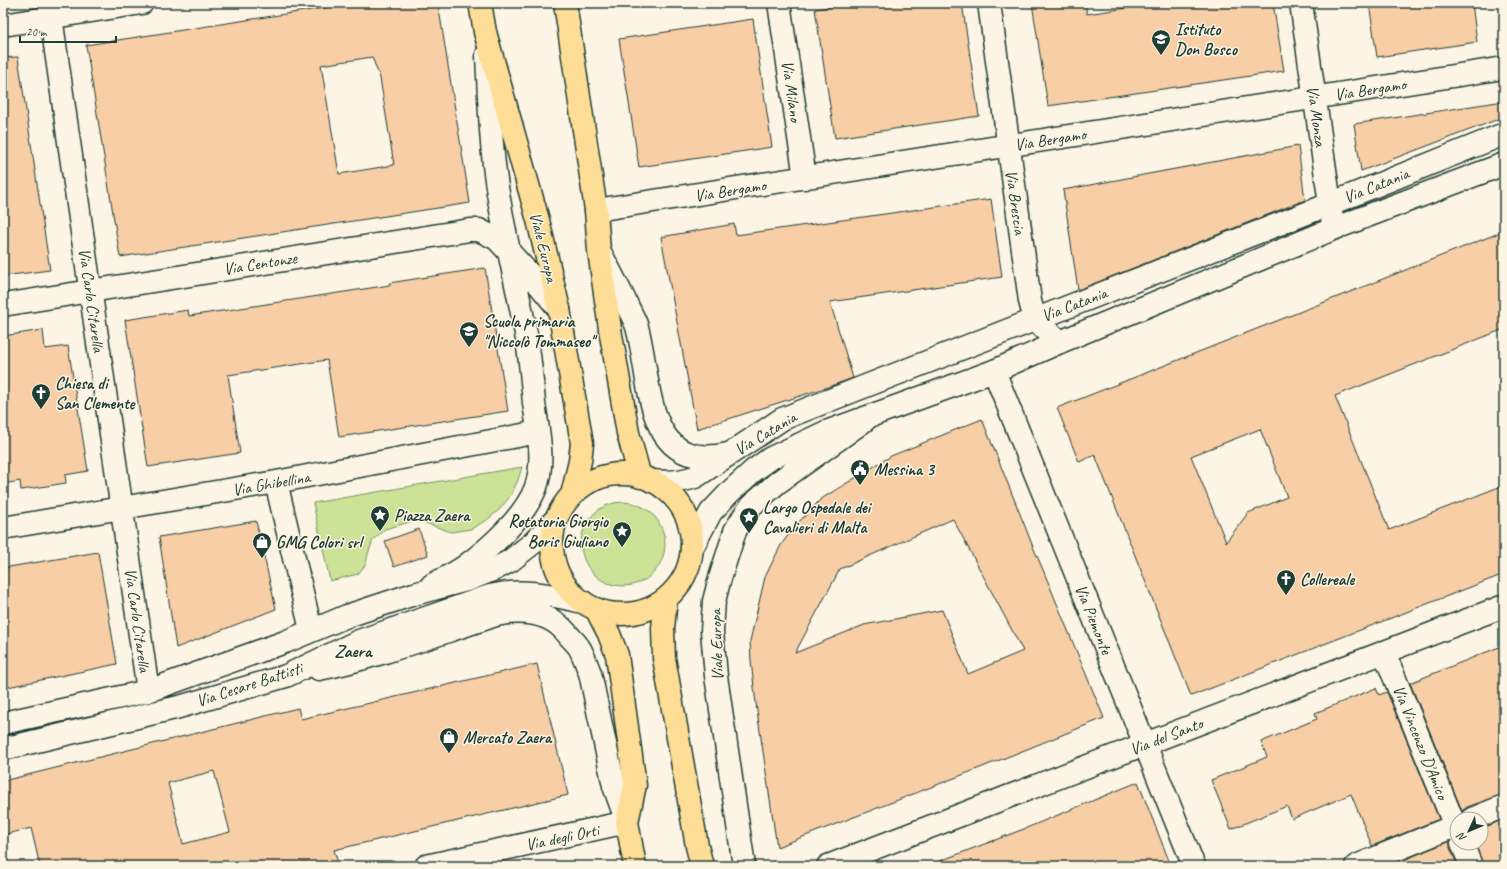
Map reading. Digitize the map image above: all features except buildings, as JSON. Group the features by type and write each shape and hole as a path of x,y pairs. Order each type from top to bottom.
{"main road":[{"name":"Viale Europa","path":"480,3 485,32 538,220 559,309 582,443 580,461 572,495"},
{"path":"565,3 596,210 599,251 610,329 628,433 646,479"},
{"path":"622,474 646,479 666,490 686,516 692,548 687,570 674,591 666,599 654,607 640,612 618,614 590,606 573,595 566,586 555,565 552,554 552,542 556,519 563,506 572,495 587,484 604,477 622,474"},
{"path":"666,599 663,628 664,658 702,866"},
{"path":"590,606 609,634 617,655 635,785 627,822 635,866"}],"street":[{"path":"3,25 51,10 142,3"},
{"name":"Via Milano","path":"779,3 805,178"},
{"name":"Via Brescia","path":"989,3 1030,301 1035,320"},
{"name":"Via Monza","path":"1301,3 1334,229"},
{"name":"Via Carlo Citarella","path":"51,10 148,691"},
{"path":"414,594 457,572 493,544 521,512 535,488 540,471 541,462 538,432 526,336 495,172 485,32"},
{"name":"Via Bergamo","path":"596,210 1504,68"},
{"name":"Via Catania","path":"646,479 666,483 695,477 782,419 1330,204 1504,134"},
{"name":"Via Catania","path":"692,548 711,512 753,471 771,458 826,432 994,371 1060,342 1334,229 1504,164"},
{"name":"Via Centonze","path":"3,305 470,230 479,230 497,239 536,281 559,309"},
{"path":"599,251 637,326 654,414 664,433 676,446 695,456 713,457 732,453"},
{"path":"1035,320 1060,342"},
{"name":"Via Piemonte","path":"994,371 1194,866"},
{"name":"Viale Europa","path":"744,866 716,676 712,631 714,601 724,564 737,527 752,506 777,483 799,466 848,434 870,417"},
{"name":"Via Ghibellina","path":"3,528 276,482 538,432"},
{"path":"276,482 311,630"},
{"name":"Via Cesare Battisti","path":"3,723 148,691 285,642 347,616 414,594 470,579 510,561 533,543 556,519"},
{"name":"Via Cesare Battisti","path":"3,749 179,707 286,676 359,640 502,593 531,592 590,606"},
{"name":"Via del Santo","path":"828,866 1504,606"},
{"path":"286,676 347,663 496,615 512,613 537,615 553,621 578,645 586,662 590,673 614,786 627,822"},
{"name":"Via Vincenzo D'Amico","path":"1384,652 1453,811"},
{"path":"1489,814 1504,806"},
{"name":"Via degli Orti","path":"426,866 627,822"},
{"path":"1356,866 1449,833"},
{"name":"Via Vincenzo D'Amico","path":"1467,851 1471,866"}],"green space":[{"path":"522,467 511,495 500,509 487,520 471,529 451,532 417,520 385,529 373,540 366,564 358,574 330,581 313,503"},
{"path":"623,502 639,505 653,514 662,528 665,544 662,560 653,574 639,583 623,586 607,583 593,574 584,560 581,544 584,528 593,514 607,505"}],"place":[{"name":"Istituto Don Bosco","path":"1161,56"},
{"name":"Scuola primaria \"Niccolò Tommaseo\"","path":"469,348"},
{"name":"Chiesa di San Clemente","path":"41,410"},
{"name":"Messina 3","path":"860,486"},
{"name":"Piazza Zaera","path":"380,532"},
{"name":"Largo Ospedale dei Cavalieri di Malta","path":"749,534"},
{"name":"Rotatoria Giorgio Boris Giuliano","path":"622,548"},
{"name":"GMG Colori srl","path":"262,559"},
{"name":"Collereale","path":"1286,596"},
{"name":"Mercato Zaera","path":"449,754"}],"district":[{"name":"Zaera","path":"353,651"}]}
